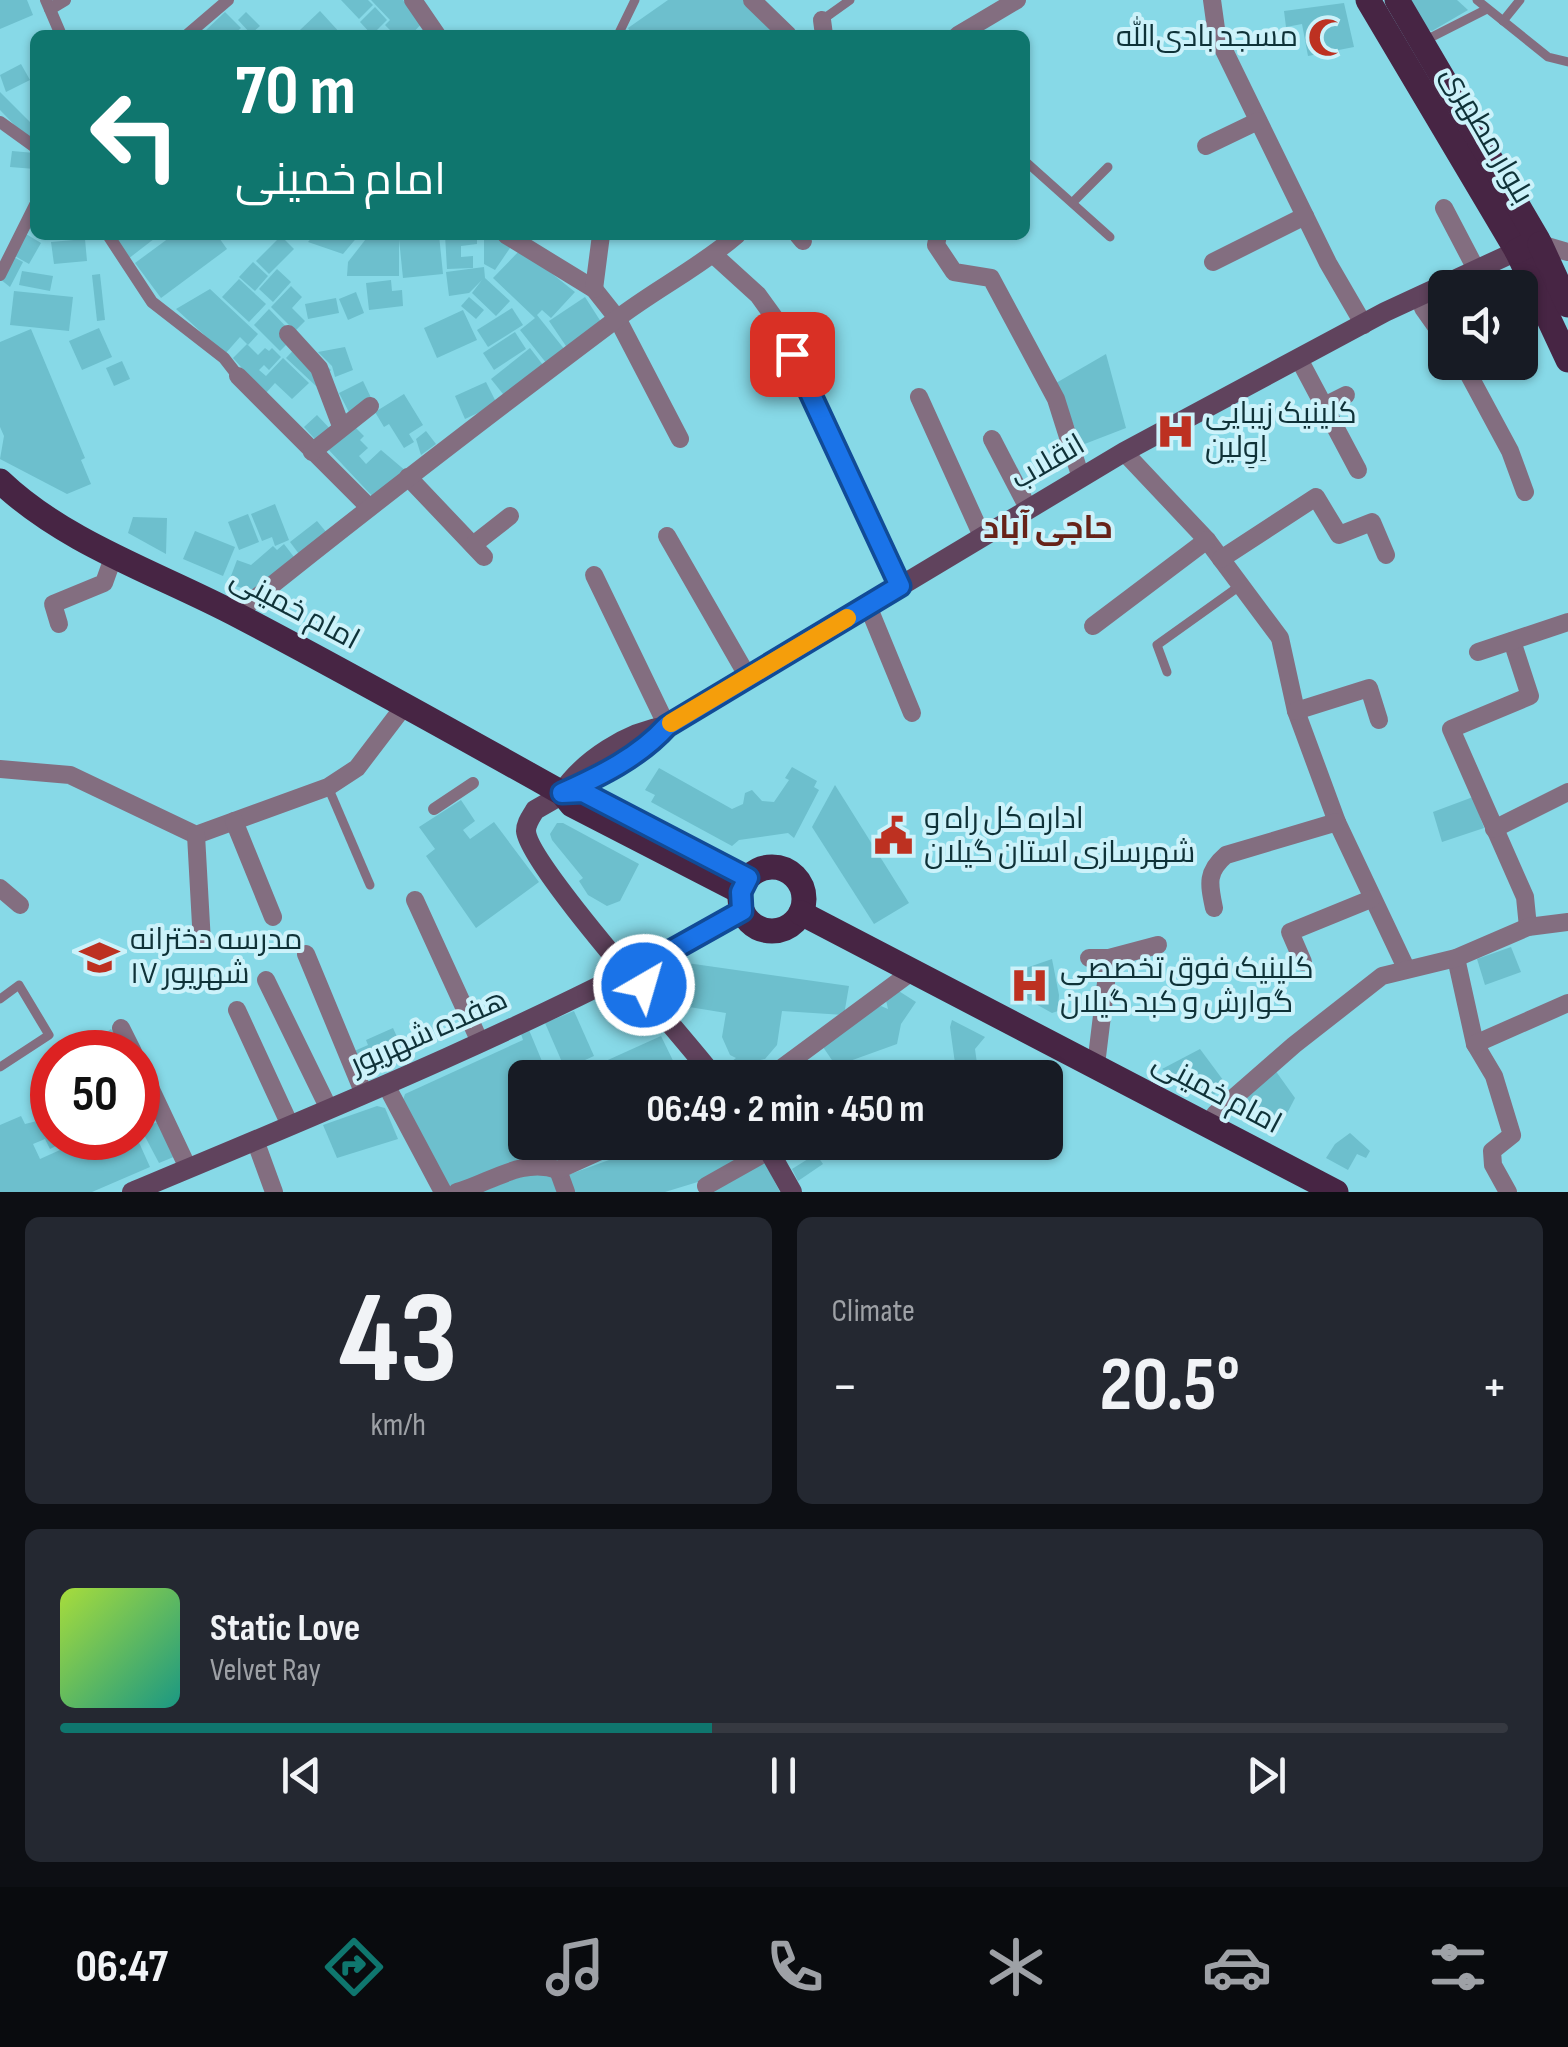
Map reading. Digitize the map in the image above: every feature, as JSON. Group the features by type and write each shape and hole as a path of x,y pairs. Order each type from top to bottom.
{"main road":[{"name":"بلوار مطهری","path":"1368,0 1568,304"},
{"name":"بلوار مطهری","path":"1396,0 1422,42 1527,244 1568,360"},
{"name":"انقلاب","path":"1485,270 1527,244"},
{"name":"انقلاب","path":"630,974 552,880 527,836 535,810 562,793 578,769 646,729 667,726 1124,452 1385,312 1428,296"},
{"name":"انقلاب","path":"1359,328 1392,321 1428,306"},
{"name":"امام خمینی","path":"0,481 18,498 68,530 236,614 562,793 583,792 744,893"},
{"path":"0,502 68,530"},
{"path":"766,868 786,870 801,884 801,913 795,922 776,931 756,927 744,893 766,868"},
{"name":"هفده شهریور","path":"132,1192 386,1085 630,974 744,893"},
{"name":"امام خمینی","path":"801,913 1336,1192"},
{"path":"650,998 642,976 651,962"},
{"path":"630,974 696,1060"},
{"path":"775,1160 792,1192"}],"street":[{"path":"59,30 48,4 65,0"},
{"path":"192,30 228,0"},
{"path":"413,0 434,30"},
{"path":"752,0 783,30"},
{"path":"967,30 1018,0"},
{"path":"1212,0 1217,36 1359,328"},
{"path":"0,122 30,143"},
{"path":"1206,146 1258,122"},
{"path":"1444,208 1468,270"},
{"path":"0,275 30,215"},
{"path":"1213,262 1305,216"},
{"path":"111,240 152,302 224,358 369,507"},
{"path":"514,240 594,290 618,318 680,439"},
{"path":"594,290 600,240"},
{"path":"236,614 369,507 618,318 731,240"},
{"path":"937,240 936,246 954,272 991,278 1056,399 1081,478"},
{"path":"1527,244 1568,252"},
{"path":"714,255 758,294 780,324 900,586"},
{"path":"1423,308 1428,315"},
{"path":"288,334 319,368 341,426"},
{"path":"1299,359 1358,470"},
{"path":"1472,380 1510,451 1525,492"},
{"path":"1324,406 1346,395"},
{"path":"920,398 982,536"},
{"path":"312,452 370,406"},
{"path":"992,439 1028,508"},
{"path":"1124,452 1207,540 1280,638 1296,710 1337,822 1406,968"},
{"path":"408,477 479,551 510,516"},
{"path":"1222,558 1316,497 1339,535 1372,522 1386,555"},
{"path":"667,536 748,677"},
{"path":"1093,626 1207,540"},
{"path":"60,624 53,604 104,583 114,554"},
{"path":"594,575 667,726"},
{"path":"868,606 912,714"},
{"path":"1478,652 1568,622"},
{"path":"1512,641 1530,696 1451,729 1525,897 1528,927"},
{"path":"1296,710 1369,688 1379,720"},
{"path":"0,769 70,775 196,834 328,787 357,768 405,704"},
{"path":"434,809 473,783"},
{"path":"1494,829 1568,792"},
{"path":"234,821 273,917"},
{"path":"1214,908 1208,879 1214,865 1226,855 1337,822"},
{"path":"196,834 202,944"},
{"path":"0,888 20,904"},
{"path":"1303,962 1290,932 1371,899"},
{"path":"415,900 480,1042"},
{"path":"1214,1114 1382,976 1456,958 1528,927 1568,922"},
{"path":"1089,958 1109,958 1158,945"},
{"path":"306,954 364,1094"},
{"path":"1096,1065 1109,958"},
{"path":"1456,958 1475,1044 1494,1076 1512,1135 1492,1151 1492,1165 1508,1192"},
{"path":"792,1060 914,970"},
{"path":"266,980 328,1109"},
{"path":"1475,1044 1568,1002"},
{"path":"237,1010 290,1125"},
{"path":"386,1085 443,1192"},
{"path":"160,1109 188,1168"},
{"path":"255,1140 274,1192"},
{"path":"457,1192 516,1169 558,1170 580,1160"},
{"path":"706,1186 746,1160"},
{"path":"558,1170 566,1192"}],"lane":[{"path":"620,30 634,0"},
{"path":"823,27 850,0"},
{"path":"1477,0 1548,57 1568,62"},
{"path":"1504,20 1520,0"},
{"path":"1422,42 1487,9"},
{"path":"1030,164 1110,237"},
{"path":"1073,202 1108,167"},
{"path":"1167,672 1157,645 1241,585"},
{"path":"328,787 370,885"},
{"path":"0,999 19,985 49,1034 0,1067"}],"building":[{"path":"0,0 27,0 33,15 0,29"},
{"path":"341,0 368,0 373,5 359,19"},
{"path":"371,0 403,0 423,22 416,30 390,30 385,25 390,20"},
{"path":"668,0 745,0 772,30 629,30"},
{"path":"1407,0 1457,0 1468,10 1432,31 1425,29"},
{"name":"مسجد بادی‌الله","path":"1344,3 1354,47 1308,56 1302,24 1286,27 1284,11"},
{"path":"375,7 387,20 377,30 367,30 360,22"},
{"path":"320,11 337,30 300,30"},
{"path":"225,12 241,28 239,30 206,30"},
{"path":"246,12 260,26 247,30 238,20"},
{"path":"21,64 30,80 6,92 0,75"},
{"path":"0,92 30,122 28,139 0,110"},
{"path":"12,151 30,153 30,169 10,167"},
{"path":"26,234 30,240 41,243 29,264 13,255"},
{"path":"85,240 87,261 54,264 51,242"},
{"path":"115,240 153,240 128,259"},
{"path":"166,240 221,240 227,249 161,298 135,263"},
{"path":"277,240 285,240 294,249 269,274 256,261"},
{"path":"310,240 355,240 343,254"},
{"path":"365,240 399,240 399,276 347,276 348,262"},
{"path":"399,240 440,240 443,274 403,278"},
{"path":"445,240 477,240 477,244 461,246 461,257 473,256 473,268 447,269"},
{"path":"484,240 505,240 512,245 495,270 484,264"},
{"path":"521,249 575,292 551,318 542,310 537,315 565,350 547,364 520,330 535,318 493,278"},
{"path":"12,256 23,262 10,287 0,279"},
{"path":"253,262 268,276 255,291 239,277"},
{"path":"484,267 485,278 510,301 496,316 472,293 482,280 469,293 449,296 446,272"},
{"path":"277,269 291,282 273,302 259,289"},
{"path":"22,271 53,276 50,291 19,285"},
{"path":"100,274 105,320 97,321 92,275"},
{"path":"239,279 266,304 249,322 222,297"},
{"path":"391,280 392,291 402,290 403,306 369,310 366,283"},
{"path":"291,286 302,297 292,308 305,321 295,331 271,307"},
{"path":"210,289 258,334 248,345 240,337 225,354 176,309"},
{"path":"14,291 73,297 69,331 10,325"},
{"path":"356,292 364,313 348,320 339,299"},
{"path":"469,297 484,310 476,319 461,306"},
{"path":"585,297 603,325 568,349 549,321"},
{"path":"336,298 339,313 308,319 305,304"},
{"path":"512,308 523,325 488,347 477,330"},
{"path":"269,309 295,336 280,351 254,325"},
{"path":"463,310 477,340 437,358 424,328"},
{"path":"99,328 112,357 82,370 69,341"},
{"path":"31,329 85,458 81,460 91,484 67,494 0,459 4,436 0,427 0,342"},
{"path":"515,332 526,349 494,370 483,353"},
{"path":"301,342 331,370 316,386 286,358"},
{"path":"247,344 258,355 265,348 272,348 281,357 269,370 264,365 259,370 266,376 283,358 309,383 292,399 275,383 265,394 233,358"},
{"path":"345,347 353,370 335,377 332,366 318,352"},
{"path":"530,348 546,369 507,399 491,379"},
{"path":"1106,354 1126,428 1082,445 1056,383"},
{"path":"122,361 130,379 114,386 106,368"},
{"path":"363,381 375,406 352,418 339,393"},
{"path":"486,382 497,404 465,419 455,396"},
{"path":"404,394 423,425 409,434 414,442 404,448 389,424 384,427 375,412"},
{"path":"317,415 335,434 322,447 304,427"},
{"path":"352,424 364,436 360,440 368,448 359,456 366,464 381,450 407,472 375,499 326,447"},
{"path":"426,431 436,444 421,455 416,439"},
{"path":"275,504 289,540 275,546 272,537 262,541 251,514"},
{"path":"248,514 259,542 239,550 228,522"},
{"path":"133,517 167,518 166,554 128,533"},
{"path":"317,521 327,533 299,554 290,542"},
{"path":"195,531 235,547 223,576 183,559"},
{"path":"284,544 294,557 253,591 228,584 237,560 251,565 273,546 277,550"},
{"path":"792,767 817,781 814,787 819,790 794,838 788,833 739,840 732,846 651,802 655,795 645,790 659,768 732,809 743,804 745,793 752,790 762,801 774,802 789,780 785,778"},
{"path":"835,785 909,903 874,924 812,827"},
{"path":"1473,797 1484,828 1442,842 1433,812"},
{"path":"461,800 475,821 463,830 470,839 494,822 539,882 476,928 426,856 435,849 419,827"},
{"path":"557,823 639,864 620,901 607,906 588,895 579,881 583,878 552,840 550,834"},
{"path":"1511,947 1521,972 1485,985 1477,959"},
{"path":"1052,959 1059,995 1058,1011 1052,1013 1014,992 1026,968"},
{"path":"687,963 849,986 844,1015 782,1011 777,1045 760,1060 733,1060 736,1058 730,1055 722,1037 726,1013 683,1006"},
{"path":"894,988 916,1002 901,1024 897,1044 853,1060 832,1060 823,1047 872,1010 881,1006 888,1009 885,996"},
{"path":"641,1002 661,1029 649,1034 628,1007"},
{"path":"574,1011 594,1056 561,1060 545,1023"},
{"path":"952,1020 985,1037 975,1049 977,1060 955,1060"},
{"path":"393,1028 407,1059 364,1078 352,1052 368,1045 366,1040"},
{"path":"529,1030 542,1060 508,1060 508,1160 569,1160 554,1167 449,1189 402,1103 405,1094 523,1040 521,1034"},
{"path":"661,1036 673,1060 608,1060"},
{"path":"1200,1049 1226,1084 1211,1097 1162,1069"},
{"path":"1275,1070 1295,1098 1279,1129 1240,1108 1241,1100"},
{"path":"377,1106 385,1108 398,1139 337,1158 323,1125"},
{"path":"21,1116 25,1124 30,1123 30,1160 147,1160 150,1167 92,1192 0,1192 0,1125"},
{"path":"160,1121 176,1156 159,1163 157,1160"},
{"path":"1350,1133 1370,1151 1366,1158 1357,1154 1348,1170 1326,1158 1335,1144"},
{"path":"609,1160 743,1160 701,1181 665,1192 572,1192 565,1176"},
{"path":"758,1160 764,1160 780,1192 711,1192"},
{"path":"806,1160 820,1160 823,1164 798,1181 792,1169"},
{"path":"550,1171 559,1192 480,1192 517,1178"}],"slow traffic":[{"path":"671,723 847,618"}],"place":[{"name":"مسجد بادی‌الله","path":"1328,37"},
{"name":"کلینیک زیبایی اِوِلین","path":"1175,431"},
{"name":"اداره کل راه و شهرسازی استان گیلان","path":"894,836"},
{"name":"مدرسه دخترانه ۱۷ شهریور","path":"100,957"},
{"name":"کلینیک فوق تخصصی گوارش و کبد گیلان","path":"1030,986"}],"district":[{"name":"حاجی آباد","path":"1048,528"}],"route":[{"path":"644,985 642,972 651,962 742,911 741,892 748,878 583,792 562,793 594,779 650,744 667,726 900,586 792,354"}]}
